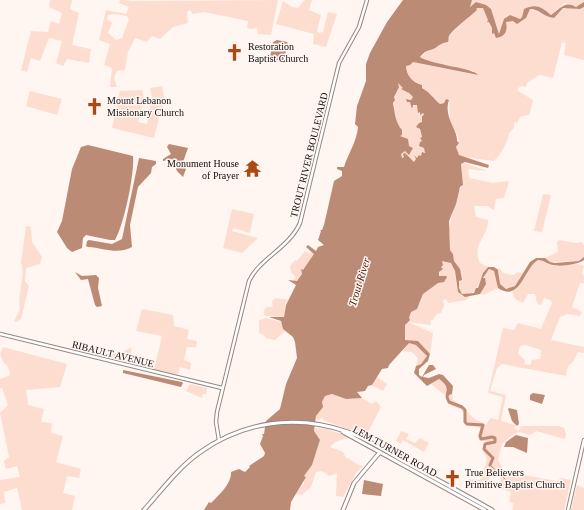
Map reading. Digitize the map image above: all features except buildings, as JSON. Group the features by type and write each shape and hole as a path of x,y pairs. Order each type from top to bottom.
{"main road":[{"name":"LEM TURNER ROAD","path":"144,510 188,462 219,440 241,430 262,424 288,422 320,424 340,430 381,450 492,510"},
{"name":"LEM TURNER ROAD","path":"381,450 485,510"},
{"path":"343,510 354,483 381,450"}],"street":[{"name":"TROUT RIVER BOULEVARD","path":"219,440 216,417 248,282 257,270 294,234 300,223 339,63 359,27 367,0"},
{"name":"RIBAULT AVENUE","path":"0,334 222,388"},
{"path":"568,510 584,440"}],"shaded area":[{"path":"50,0 72,0 70,9 79,13 72,45 91,49 89,63 67,59 63,66 56,63 62,41 49,38 40,61 31,58 27,72 21,70 31,31 48,32 51,21 59,24 62,13 49,7"},
{"path":"120,0 278,0 271,35 258,34 257,27 252,29 247,28 248,21 204,12 193,14 190,10 187,12 188,23 173,27 160,39 152,36 147,42 135,38 128,52 125,70 117,71 114,78 117,87 110,87 112,68 104,65 110,44 99,40 106,10 126,14 129,7 119,3","holes":["114,14 127,16 129,19 122,38 116,40 108,33 112,23 107,19 108,15"]},
{"path":"305,0 312,0 309,10 321,15 317,31 319,33 323,32 328,12 337,14 326,47 313,44 314,34 276,24 283,1 292,7 298,8"},
{"path":"472,0 584,0 584,3 575,7 564,3 552,15 545,10 535,7 524,9 520,19 510,16 503,23 499,34 494,18 481,4 474,4 469,7"},
{"path":"567,7 580,9 584,7 584,60 564,55 566,43 562,42 553,78 539,75 527,83 526,87 522,86 518,88 518,91 533,100 529,115 521,116 517,123 514,122 514,128 509,133 506,144 498,157 493,161 459,156 456,147 459,144 458,136 450,122 449,100 440,104 431,94 410,78 406,73 406,65 413,62 476,75 473,71 429,63 420,58 427,51 447,41 449,36 478,8 483,8 497,38 502,36 505,32 507,28 506,22 522,20 530,9 554,18 562,8"},
{"path":"398,83 413,97 411,100 407,98 413,106 417,105 420,114 422,113 424,115 422,116 422,122 417,126 421,133 425,152 417,158 414,157 416,159 414,162 406,156 402,158 400,154 404,150 409,153 412,147 409,146 407,139 400,136 402,134 395,115 394,103"},
{"path":"162,86 164,98 154,138 112,128 120,91 142,90 144,98 138,122 147,124 152,98 150,88"},
{"path":"30,91 62,99 57,115 26,106"},
{"path":"464,163 487,171 468,169 469,178 493,183 509,181 504,198 496,199 494,210 487,206 474,206 476,217 488,220 477,251 480,263 488,267 484,271 476,289 469,294 462,294 459,288 460,269 454,261 453,254 450,250 449,228 458,192 463,185 461,164"},
{"path":"543,194 551,195 542,232 534,231"},
{"path":"232,209 254,214 250,233 233,228 232,231 258,238 242,253 223,248"},
{"path":"26,226 31,227 32,242 42,257 40,264 26,268 25,281 29,286 21,319 16,322 14,321 20,309 19,304 23,273 21,263"},
{"path":"559,240 576,243 582,242 584,245 584,257 580,261 550,262 545,258 558,252 557,242"},
{"path":"310,250 315,254 303,270 301,270 302,274 297,282 293,281 295,277 291,272 290,266 295,260 297,261 305,251 311,254"},
{"path":"538,260 554,266 574,264 584,266 582,274 584,276 584,283 580,283 572,307 582,312 580,316 567,314 560,317 551,340 584,347 584,353 578,352 573,362 568,366 566,376 502,364 497,368 490,391 506,395 501,421 515,425 515,429 519,431 521,426 558,426 564,428 566,434 565,439 536,431 530,435 519,432 511,436 502,444 498,460 503,469 512,473 557,481 561,478 571,480 564,510 512,510 514,504 509,501 511,492 498,488 501,479 495,474 490,477 484,488 467,483 469,479 480,480 487,460 483,450 483,445 487,442 480,440 478,436 481,428 466,425 465,416 461,409 450,405 446,396 431,384 439,379 447,387 446,395 452,394 453,400 462,406 477,421 486,425 490,418 498,420 503,397 488,393 503,328 514,330 518,323 541,329 552,303 550,300 544,298 541,305 539,304 535,294 528,294 523,303 515,299 512,291 516,288 534,263","holes":["526,345 541,350 540,359 532,360 530,365 524,364 525,360 518,354 520,346"]},
{"path":"442,261 449,261 452,264 457,287 461,295 470,297 466,300 448,303 446,299 443,300 444,305 441,313 437,314 433,320 430,320 431,325 408,322 433,333 430,354 417,342 404,340 405,325 411,312 419,305 423,294 444,277 439,276"},
{"path":"494,267 500,269 503,273 514,275 518,272 522,273 515,286 506,289 499,284 499,272"},
{"path":"489,269 494,271 498,288 483,295 480,294 484,285 483,279"},
{"path":"276,298 288,300 285,305 284,317 265,316 263,312 267,307 273,307 272,301"},
{"path":"142,309 173,315 174,326 189,330 187,339 197,341 196,347 187,347 184,360 191,363 190,370 180,367 178,375 154,370 162,336 136,331"},
{"path":"266,318 281,322 285,331 275,340 266,338 264,335 259,333 259,320"},
{"path":"409,342 416,345 426,353 426,357 422,363 416,366 418,358 412,352 403,351"},
{"path":"3,347 67,364 60,387 26,390 28,405 44,409 41,422 52,423 51,433 63,436 56,462 81,469 79,478 67,476 63,493 75,496 72,510 22,510 17,488 4,492 5,503 0,504 0,480 20,477 17,466 6,469 4,461 9,457 0,413 8,405 2,388 0,388 0,379 10,375 8,366 4,363 0,354"},
{"path":"132,348 129,360 111,356 111,353 121,353"},
{"path":"377,377 387,384 383,391 371,385"},
{"path":"190,384 207,388 206,394 203,394 202,398 186,391"},
{"path":"332,394 346,399 362,398 372,404 376,401 381,407 366,436 323,420 323,418 317,420 316,416 325,396"},
{"path":"315,428 328,430 350,438 334,443 330,447 343,452 346,458 363,466 356,473 343,497 336,496 337,473 329,476 322,471 316,472 311,487 302,495 295,494 304,483 304,476 312,465 320,440 314,431"},
{"path":"401,431 409,434 406,439 415,443 420,438 429,443 424,452 403,440 401,444 396,441"},
{"path":"577,485 584,488 584,510 571,510"}],"water":[{"name":"Trout River","path":"403,0 472,0 470,7 476,2 486,5 491,9 499,34 504,19 510,15 520,19 524,9 528,7 538,7 551,15 566,5 569,4 576,7 584,2 584,7 580,9 563,8 554,18 530,9 526,18 517,24 513,21 506,22 507,28 504,35 496,38 494,33 492,34 492,28 489,22 487,22 488,20 483,8 478,8 449,36 448,42 442,43 420,57 426,60 469,70 478,75 413,62 406,66 406,69 411,78 422,85 422,88 440,104 444,103 446,99 449,100 449,118 459,143 456,147 459,155 489,165 488,168 465,162 461,164 463,185 460,187 456,204 449,221 450,250 453,254 454,261 460,269 462,280 459,281 459,288 462,294 474,293 476,288 478,288 483,273 488,267 494,267 498,270 500,284 506,289 515,286 530,262 536,258 545,258 550,262 555,263 579,261 584,257 584,260 574,264 556,266 538,260 533,264 517,288 512,291 505,291 498,288 494,271 489,269 483,278 485,278 486,284 480,294 465,297 458,292 455,271 451,263 442,261 443,265 441,267 443,269 439,272 439,276 447,277 444,282 438,283 423,294 417,309 411,312 409,318 410,320 405,325 405,340 418,341 430,354 428,361 419,369 419,375 422,377 429,365 433,365 436,369 423,377 429,378 439,374 443,375 453,386 452,394 446,396 446,386 439,379 427,386 414,373 416,366 421,364 427,356 416,345 409,343 388,368 382,369 372,385 368,386 365,391 357,392 362,398 346,399 332,394 325,396 322,402 323,407 316,416 314,431 320,440 312,465 304,476 306,477 291,502 290,510 204,510 209,502 211,503 224,489 231,476 231,472 239,469 245,472 250,467 249,466 264,456 265,453 260,444 263,436 262,434 264,434 266,421 280,409 286,384 297,358 293,337 283,329 281,321 269,317 284,317 286,305 296,285 288,280 297,281 302,274 301,269 303,270 314,254 306,247 308,245 316,251 318,247 324,245 318,240 320,230 322,230 324,225 334,181 342,176 342,171 337,169 337,167 344,167 356,137 358,127 355,124 357,106 366,81 366,64 370,53 387,22","holes":["398,83 403,88 401,89 413,97 411,100 406,99 407,102 410,102 412,109 413,105 417,105 418,113 420,112 420,115 423,113 424,115 422,116 422,122 416,127 420,129 422,137 420,138 422,141 420,142 419,146 424,148 425,153 422,152 421,156 419,155 417,158 414,155 416,159 414,162 405,153 403,154 404,157 402,158 401,154 405,151 409,155 413,148 409,146 408,139 400,136 402,135 402,130 397,121 393,103 399,87"]},
{"path":"277,40 287,42 288,44 283,62 271,59 270,57 273,42"},
{"path":"169,144 188,148 183,162 186,169 183,177 177,171 172,159 163,161 163,159 171,154 167,147"},
{"path":"88,145 133,156 131,186 122,223 115,240 86,235 83,238 82,248 72,252 67,248 57,232 62,221 72,169 81,147"},
{"path":"139,158 156,161 156,164 152,167 151,173 138,187 130,225 132,247 121,251 116,251 86,246 87,241 89,240 112,244 122,239"},
{"path":"75,272 82,276 96,275 99,278 98,288 102,306 97,307 95,305 88,279 81,280"},
{"path":"123,370 183,383 181,387 123,373"},
{"path":"533,393 545,395 542,404 530,400 530,395"},
{"path":"509,408 517,410 519,424 517,426 512,421"},
{"path":"516,435 528,438 527,453 513,447 504,447 506,442"},
{"path":"364,480 383,484 381,496 362,494"}],"waterway":[{"path":"448,392 447,397 449,402 462,407 465,410 465,422 467,424 483,425 480,436 481,439 492,437 495,438 495,442 485,444 484,449 493,458 490,465"},
{"path":"490,465 506,480"}],"place":[{"name":"Restoration Baptist Church","path":"235,52"},
{"name":"Mount Lebanon Missionary Church","path":"94,106"},
{"name":"Monument House of Prayer","path":"252,169"},
{"name":"True Believers Primitive Baptist Church","path":"452,478"}]}
